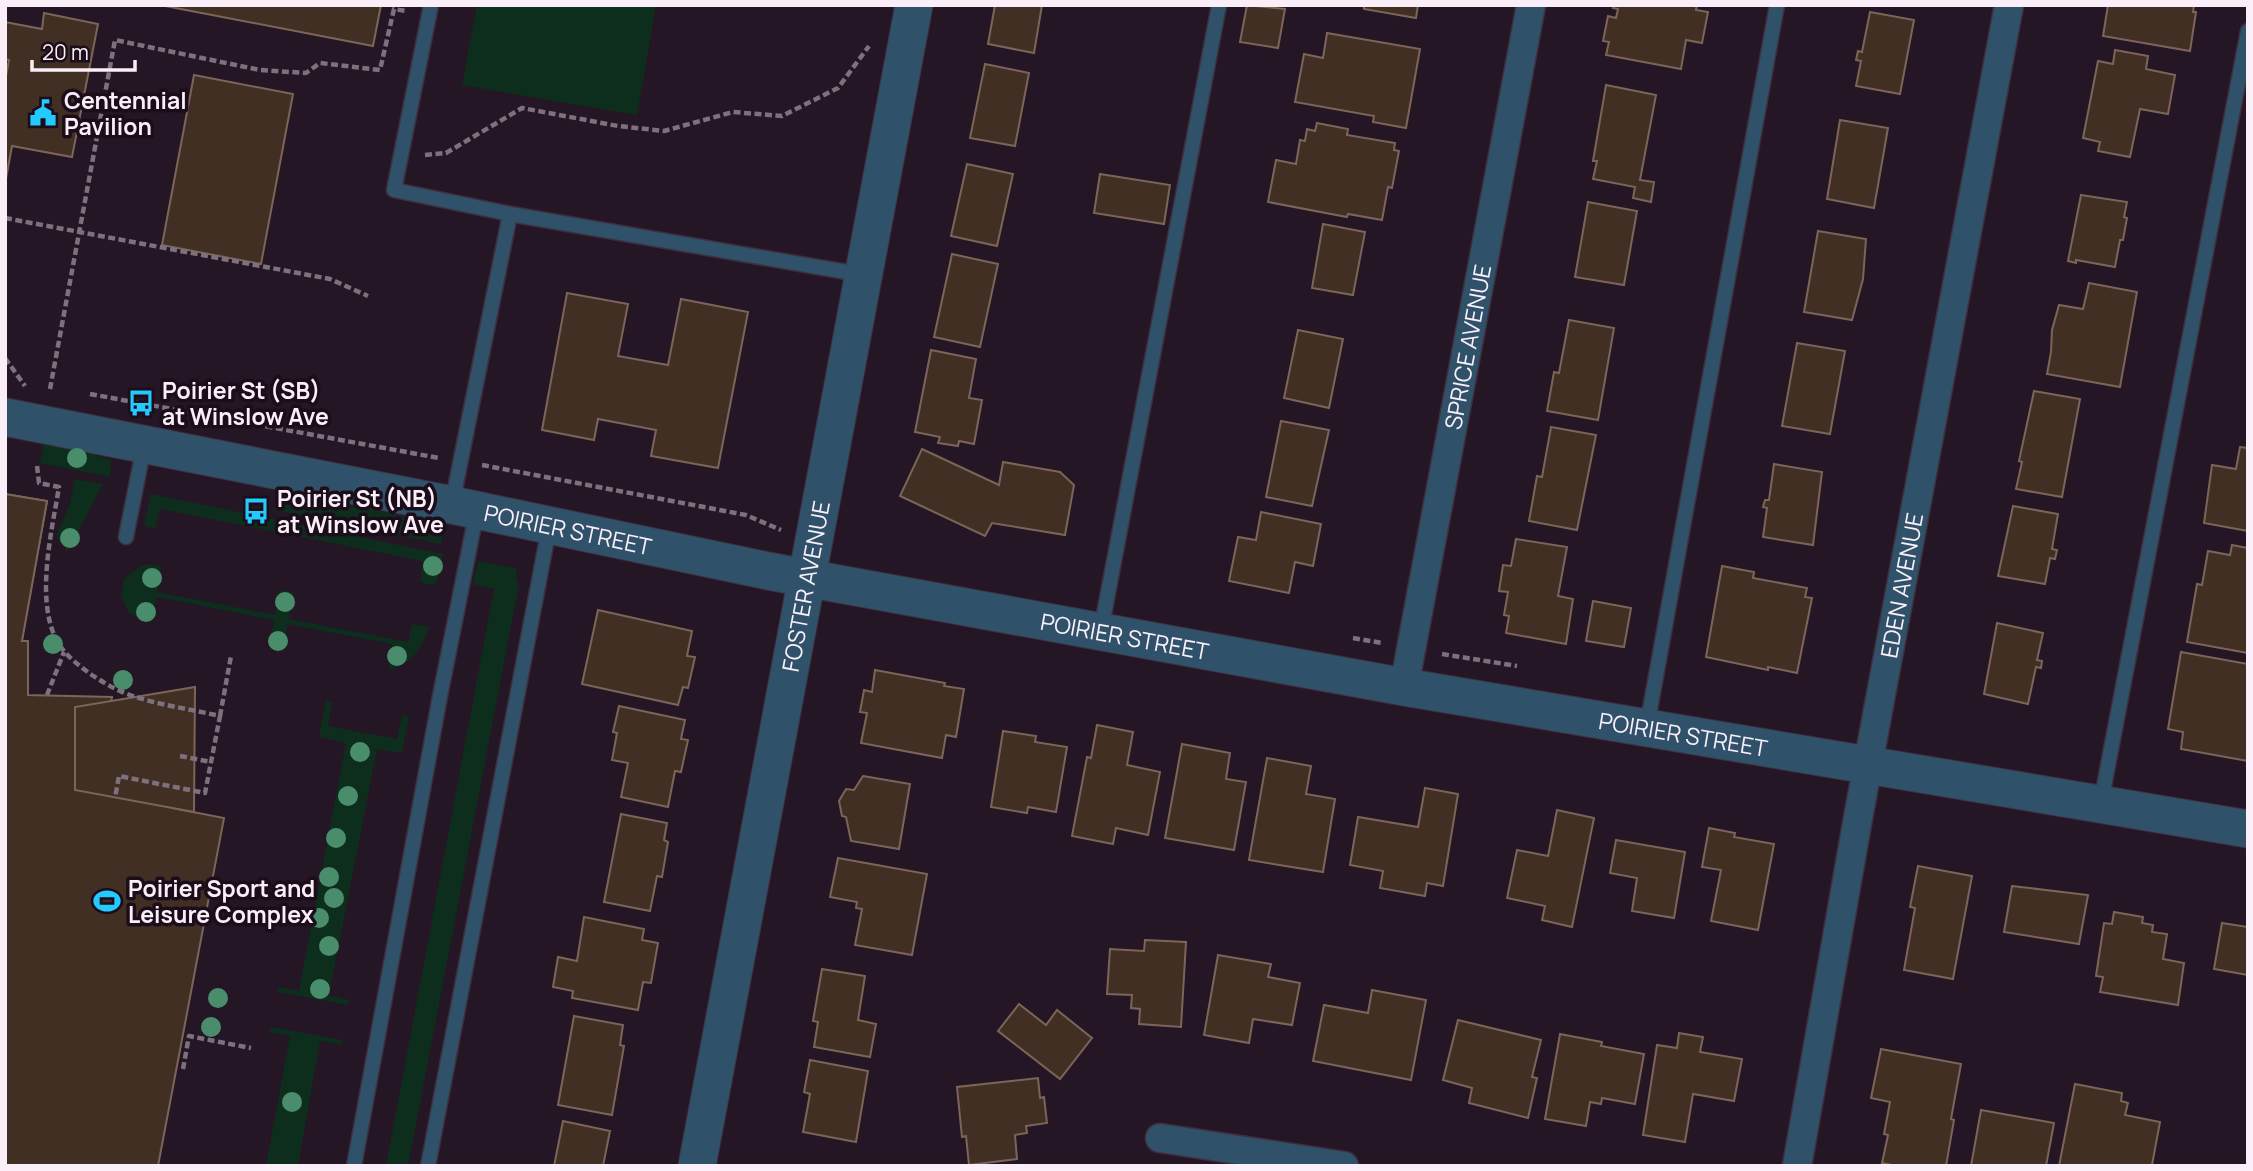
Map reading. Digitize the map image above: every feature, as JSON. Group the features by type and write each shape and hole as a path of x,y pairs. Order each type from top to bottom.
{"street":[{"name":"SPRICE AVENUE","path":"1405,687 1531,5"},
{"name":"EDEN AVENUE","path":"1797,1166 2009,5"},
{"name":"FOSTER AVENUE","path":"697,1166 912,18"},
{"name":"POIRIER STREET","path":"18,405 144,445 807,578 1405,687 2248,829"},
{"path":"1160,1138 1344,1166"}],"lane":[{"path":"1101,631 1219,5"},
{"path":"1647,726 1777,5"},
{"path":"430,9 394,190 510,214 864,275"},
{"path":"2101,804 2248,31"},
{"path":"354,1166 443,682 465,508 510,214"},
{"path":"126,537 144,445"},
{"path":"428,1166 550,525"}],"path":[{"path":"61,394 49,394 115,40 260,70 306,73 320,64 380,70 394,9 430,9"},
{"path":"401,150 421,156 446,153 522,108 618,126 664,131 733,113 782,116 838,88 874,38 912,18"},
{"path":"5,218 330,279 368,296"},
{"path":"5,358 18,405"},
{"path":"83,394 95,394 422,455"},
{"path":"37,466 39,483 59,487 46,583 48,614 55,638 86,671 122,692 220,716"},
{"path":"497,468 746,515 778,529"},
{"path":"47,695 65,651"},
{"path":"115,798 119,776 205,793 231,656"},
{"path":"180,756 211,762"},
{"path":"183,1069 189,1036 251,1048"}],"green space":[{"path":"477,5 656,5 637,115 462,85"},
{"path":"44,443 111,460 110,477 40,463"},
{"path":"75,479 103,484 68,551 56,536 70,504"},
{"path":"151,494 443,554 437,582 432,585 420,582 423,561 160,509 155,529 144,525"},
{"path":"275,504 363,507 444,526 441,544 274,510"},
{"path":"478,561 516,568 516,580 519,584 408,1166 386,1166 494,589 473,584"},
{"path":"141,566 161,566 157,592 275,615 280,590 293,592 289,619 408,642 412,624 429,627 415,654 404,664 389,670 392,644 288,624 282,649 269,647 274,620 157,597 151,623 129,613 121,596 124,579"},
{"path":"326,701 332,702 328,726 397,739 402,715 409,716 402,753 377,749 329,995 349,1000 348,1005 278,992 279,987 299,991 346,743 319,737"},
{"path":"271,1027 343,1040 341,1044 320,1041 298,1166 266,1166 290,1036 270,1032"}],"building":[{"path":"160,5 381,5 373,46"},
{"path":"995,5 1042,5 1034,53 988,44"},
{"path":"1247,5 1285,9 1278,48 1240,42"},
{"path":"1364,5 1418,5 1416,18 1364,9"},
{"path":"1614,5 1697,5 1696,10 1708,12 1702,43 1686,40 1681,69 1606,55 1609,42 1603,41 1608,16 1616,18 1618,9 1613,8"},
{"path":"2108,5 2194,5 2193,12 2196,12 2190,51 2103,36"},
{"path":"1870,12 1914,20 1900,94 1856,86 1861,61 1856,60 1858,51 1862,52"},
{"name":"Centennial Pavilion","path":"44,13 98,24 72,157 12,146 5,184 5,81 9,60 5,59 5,22 42,29"},
{"path":"1327,33 1420,49 1406,128 1373,122 1374,116 1295,102 1304,54 1323,58"},
{"path":"2115,50 2148,56 2146,69 2175,75 2168,114 2140,109 2130,157 2098,151 2100,142 2083,138 2098,61 2113,64"},
{"path":"985,64 1029,73 1015,146 970,138"},
{"path":"194,75 293,94 261,264 162,245"},
{"path":"1606,85 1656,95 1640,180 1654,182 1651,202 1633,198 1635,187 1593,179 1597,161 1593,161"},
{"path":"1840,120 1888,128 1874,208 1827,199"},
{"path":"1317,123 1348,129 1347,135 1395,143 1394,150 1399,151 1382,220 1348,214 1347,217 1268,202 1276,160 1296,164 1300,140 1305,141 1307,129 1315,131"},
{"path":"967,164 1013,174 997,246 951,236"},
{"path":"1100,174 1170,185 1164,224 1094,213"},
{"path":"2081,195 2127,202 2123,240 2120,240 2115,267 2068,261"},
{"path":"1588,202 1637,211 1624,285 1575,277"},
{"path":"1323,224 1365,232 1353,295 1312,288"},
{"path":"1818,231 1866,239 1863,279 1852,320 1804,312"},
{"path":"952,254 998,264 980,347 934,337"},
{"path":"2089,283 2137,292 2120,387 2047,374 2052,330 2059,305 2083,309"},
{"path":"567,293 628,304 618,356 668,365 681,299 748,312 718,468 651,456 656,430 598,419 594,440 542,430"},
{"path":"1569,320 1614,328 1598,420 1547,411 1554,372 1559,373"},
{"path":"1298,330 1343,339 1329,408 1284,398"},
{"path":"1797,343 1845,351 1830,434 1782,426"},
{"path":"931,350 976,359 969,398 982,400 974,444 959,441 958,446 938,443 940,437 915,432"},
{"path":"2034,391 2080,399 2062,497 2016,489 2022,462 2019,461"},
{"path":"1281,421 1329,430 1312,506 1266,497"},
{"path":"1551,427 1596,435 1577,530 1529,521 1537,476 1542,477"},
{"path":"2240,447 2248,448 2248,531 2204,523 2212,465 2236,469"},
{"path":"922,449 999,485 1003,462 1060,472 1074,485 1065,535 992,523 985,536 900,496"},
{"path":"1774,464 1822,472 1813,545 1763,537 1767,508 1763,507 1765,500 1769,500"},
{"path":"5,494 47,501 5,733"},
{"name":"Poirier Sport and Leisure Complex","path":"5,494 47,501 22,641 28,641 28,695 112,697 108,720 183,732 172,808 224,818 158,1166 5,1166"},
{"path":"2013,506 2058,514 2052,549 2057,550 2055,559 2050,558 2045,584 1998,576"},
{"path":"1261,512 1321,524 1313,566 1295,562 1289,593 1229,581 1238,537 1256,540"},
{"path":"1516,539 1567,547 1558,596 1573,599 1566,644 1506,633 1509,616 1504,615 1508,592 1499,591 1503,565 1511,566"},
{"path":"2232,545 2248,548 2248,653 2187,642 2197,584 2202,585 2208,551 2230,555"},
{"path":"1722,566 1754,572 1753,578 1807,588 1805,597 1812,598 1797,673 1706,657"},
{"path":"1593,601 1631,608 1624,647 1586,641"},
{"path":"598,610 692,631 687,656 695,657 688,688 683,687 678,705 582,684"},
{"path":"1997,623 2043,633 2037,660 2042,661 2041,668 2036,667 2028,704 1984,694"},
{"path":"2181,652 2248,664 2248,761 2181,749 2183,732 2168,729"},
{"path":"875,670 964,689 956,737 946,735 942,758 861,743 867,713 860,712 864,690 872,692"},
{"path":"195,687 194,812 75,790 75,707"},
{"path":"619,706 685,720 681,739 688,740 681,772 675,771 668,807 621,797 628,763 612,760 617,733 613,732"},
{"path":"1097,725 1133,732 1127,765 1160,772 1148,835 1116,828 1113,844 1072,836 1087,757 1091,758"},
{"path":"1003,731 1036,736 1035,742 1067,747 1056,812 1028,807 1027,813 991,807"},
{"path":"1182,744 1230,753 1226,779 1246,782 1234,850 1165,838"},
{"path":"1267,758 1311,766 1306,794 1335,799 1323,872 1249,860"},
{"path":"863,776 910,784 899,849 851,841 846,817 842,816 839,801 846,789 854,790"},
{"path":"1425,788 1458,794 1443,886 1427,883 1425,896 1380,888 1383,871 1350,865 1358,817 1418,827"},
{"path":"1557,810 1594,818 1572,927 1542,920 1545,906 1507,898 1517,850 1548,856"},
{"path":"621,814 667,823 664,840 668,842 662,877 657,876 650,911 604,902"},
{"path":"1709,828 1735,833 1734,837 1774,844 1758,930 1711,921 1721,870 1702,867"},
{"path":"1616,840 1685,852 1674,918 1632,911 1637,878 1610,873"},
{"path":"838,858 927,874 912,955 855,945 862,909 856,908 857,902 830,897"},
{"path":"1918,866 1972,876 1953,979 1904,970 1915,908 1910,907"},
{"path":"2012,886 2088,895 2079,944 2004,932"},
{"path":"2114,912 2143,917 2142,923 2153,925 2152,932 2167,934 2163,959 2184,963 2178,1005 2100,992 2103,977 2096,976 2104,923 2112,924"},
{"path":"584,917 644,929 642,940 658,943 651,983 643,982 638,1010 572,998 573,991 553,987 558,957 577,961"},
{"path":"2222,923 2248,927 2248,975 2214,969"},
{"path":"1145,940 1186,942 1181,1027 1139,1024 1140,1009 1131,1008 1132,995 1107,994 1110,949 1144,951"},
{"path":"1218,955 1271,964 1268,977 1300,983 1292,1025 1253,1019 1249,1043 1204,1035"},
{"path":"822,969 865,976 858,1020 876,1024 870,1057 814,1047 818,1022 813,1021"},
{"path":"1372,990 1426,1000 1411,1080 1313,1061 1324,1005 1368,1013"},
{"path":"1019,1004 1046,1025 1057,1010 1092,1038 1060,1079 998,1031"},
{"path":"574,1016 623,1025 620,1045 624,1046 612,1115 558,1105"},
{"path":"1458,1020 1541,1040 1532,1077 1537,1078 1528,1118 1469,1103 1472,1088 1443,1080"},
{"path":"1679,1033 1703,1037 1700,1052 1742,1059 1734,1101 1693,1094 1685,1142 1643,1135 1657,1045 1677,1048"},
{"path":"1560,1034 1602,1042 1601,1046 1644,1054 1635,1104 1602,1098 1601,1104 1590,1102 1586,1126 1545,1119"},
{"path":"1881,1049 1961,1064 1946,1166 1896,1166 1882,1163 1888,1135 1884,1134 1890,1102 1871,1098"},
{"path":"810,1060 868,1071 856,1142 803,1132 810,1094 804,1092"},
{"path":"1038,1078 1040,1098 1044,1097 1047,1123 1026,1126 1027,1133 1015,1135 1017,1159 969,1165 966,1136 962,1137 957,1087"},
{"path":"2075,1084 2122,1093 2121,1101 2128,1103 2125,1115 2160,1122 2152,1165 2059,1166"},
{"path":"1981,1110 2054,1123 2046,1166 1971,1166"},
{"path":"563,1121 610,1131 603,1166 554,1166"}],"place":[{"name":"Centennial Pavilion","path":"43,113"},
{"name":"Poirier St (SB) at Winslow Ave","path":"141,403"},
{"name":"Poirier St (NB) at Winslow Ave","path":"256,511"},
{"name":"Poirier Sport and Leisure Complex","path":"107,901"}]}
